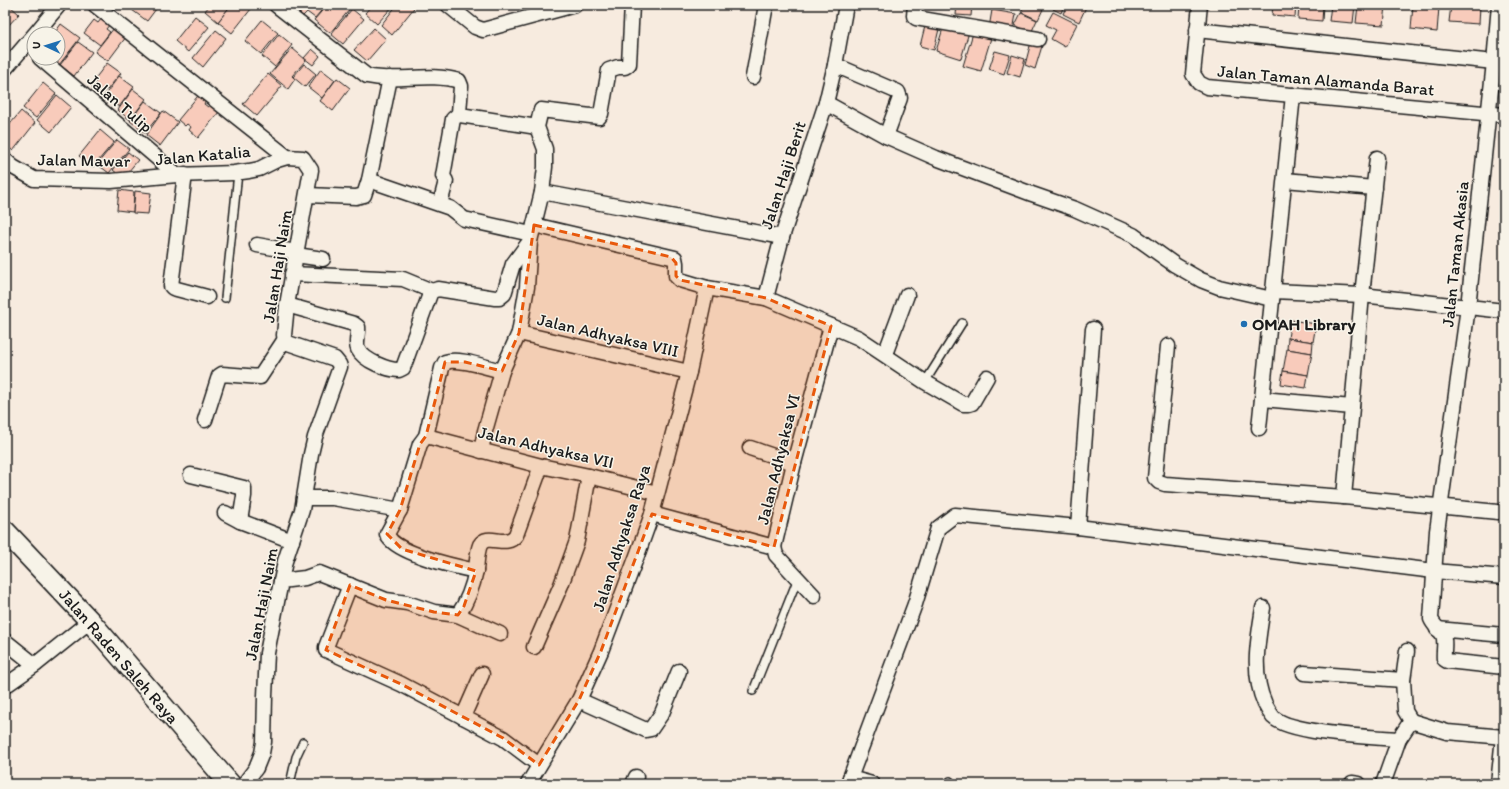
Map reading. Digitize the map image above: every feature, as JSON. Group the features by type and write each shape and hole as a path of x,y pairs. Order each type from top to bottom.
{"main road":[{"name":"Jalan Raden Saleh Raya","path":"5,531 90,621 230,784"}],"street":[{"path":"44,26 59,5"},
{"name":"Jalan Haji Naim","path":"95,5 287,157 303,158 311,170 292,274 284,335 285,340 288,342 335,359 340,364 340,367 315,438 302,510 285,561 267,653 264,696 264,742 262,753 256,768 244,784"},
{"path":"276,5 362,73 375,78 442,77 458,81 461,86 458,113 460,114"},
{"path":"448,5 475,27 483,30 575,5"},
{"path":"481,451 485,431 502,371 519,333 527,286 532,233 542,192 545,167 545,149 537,127 542,110 599,117 601,114 609,70 618,67 625,67 629,64 632,5"},
{"path":"753,76 766,5"},
{"name":"Jalan Haji Berit","path":"766,298 782,237 826,103 835,65 846,5"},
{"path":"915,5 914,16 916,18 1038,39"},
{"name":"Jalan Taman Alamanda Barat","path":"1200,5 1193,74 1199,83 1207,87 1504,115"},
{"name":"Jalan Taman Akasia","path":"1498,5 1499,62 1489,113 1468,307 1440,507 1431,619 1434,626 1443,635 1445,641 1444,659 1447,661 1504,667"},
{"path":"1197,30 1499,62"},
{"path":"5,69 26,48"},
{"path":"835,65 898,92 900,98 886,136"},
{"name":"Jalan Tulip","path":"50,66 181,174"},
{"path":"307,195 356,197 364,195 369,180 390,78"},
{"path":"1259,428 1293,95"},
{"path":"826,103 886,136 936,158 1075,209 1133,235 1175,265 1201,280 1219,287 1273,295 1362,295 1504,311"},
{"path":"440,204 446,181 442,176 453,119 460,114 537,127"},
{"name":"Jalan Katalia","path":"143,178 181,174 238,173 259,169 287,157"},
{"path":"1344,497 1362,295 1377,158"},
{"name":"Jalan Mawar","path":"8,165 34,179 111,181 143,178"},
{"path":"181,174 171,286 173,288 207,297"},
{"path":"369,180 450,208 464,219 532,233 672,256 675,258 676,276 680,280 707,288 766,298 859,338 925,382 963,404 972,403 987,377"},
{"path":"1285,180 1374,188"},
{"path":"542,192 782,237"},
{"path":"292,274 403,280 432,291 438,289 495,298 502,297 513,264 532,233"},
{"path":"257,245 323,259"},
{"name":"Jalan Adhyaksa Raya","path":"528,784 579,700 601,651 652,514 689,372 707,288"},
{"path":"287,305 354,324 358,328 357,344 358,349 362,354 377,365 399,370 403,368 432,291"},
{"path":"885,354 907,295"},
{"name":"Jalan Adhyaksa VI","path":"652,514 774,547 794,463 831,326"},
{"path":"1078,527 1093,329"},
{"name":"Jalan Adhyaksa VIII","path":"519,333 689,372"},
{"path":"206,420 219,376 222,374 255,378 260,377 285,340"},
{"path":"1168,346 1155,478 1159,482 1165,484 1344,497 1498,512"},
{"path":"476,571 443,564 402,549 387,536 388,531 400,510 420,444 426,436 442,368 445,362 465,362 502,371"},
{"path":"1262,399 1352,406"},
{"name":"Jalan Adhyaksa VII","path":"426,436 541,466 657,492"},
{"path":"750,448 794,463"},
{"path":"458,615 464,606 476,571 480,546 483,542 495,539 504,542 513,539 516,535 541,466"},
{"path":"191,475 244,488 240,521"},
{"path":"534,647 577,542 589,476"},
{"path":"304,498 333,498 400,510"},
{"path":"225,513 240,521 292,540"},
{"path":"872,784 849,781 916,604 938,528 955,515 1078,527 1434,571 1504,577"},
{"path":"774,547 776,555 814,596"},
{"path":"281,581 305,578 319,573 386,600 407,603 434,612 458,615 500,634"},
{"path":"350,585 326,650 401,684 503,738 539,765"},
{"path":"1263,608 1258,639 1256,671 1260,692 1268,710 1274,718 1283,724 1324,733 1399,739"},
{"path":"5,686 35,665 90,621"},
{"path":"1438,629 1504,634"},
{"path":"5,641 35,665"},
{"path":"1407,651 1403,680 1405,711 1411,721 1447,732 1503,737 1498,784"},
{"path":"579,700 646,730 651,729 662,713 678,671"},
{"path":"1304,672 1403,680"},
{"path":"463,717 482,674"},
{"path":"1383,784 1399,739 1411,721"}],"lane":[{"path":"225,298 238,173"},
{"path":"925,382 962,323"},
{"path":"753,691 798,578"},
{"path":"290,784 296,757 303,742"}],"highlighted area":[{"path":"534,225 671,257 676,263 676,276 680,280 766,298 831,326 774,547 652,514 601,651 579,700 539,765 503,738 401,684 326,650 350,585 386,600 434,612 458,615 464,606 476,571 402,549 387,534 400,510 420,444 426,436 445,362 465,362 502,371 519,333"}],"building":[{"path":"5,5 9,5 19,14 7,27 5,25"},
{"path":"136,5 159,5 147,21 132,10"},
{"path":"210,5 231,5 218,22 205,11"},
{"path":"231,5 247,5 251,9 232,33 218,22"},
{"path":"301,5 326,5 315,18 307,12 301,18 295,13"},
{"path":"327,5 345,5 350,9 330,33 314,20"},
{"path":"372,5 394,5 377,24 365,13"},
{"path":"397,5 410,5 414,8 392,35 381,25"},
{"path":"957,5 972,5 971,16 956,15"},
{"path":"1024,5 1040,5 1044,7 1038,20 1021,12"},
{"path":"1055,5 1064,5 1061,13 1053,9"},
{"path":"1067,5 1087,5 1079,22 1063,14"},
{"path":"1273,5 1296,5 1295,17 1272,15"},
{"path":"1299,5 1323,5 1322,21 1298,19"},
{"path":"1331,5 1355,5 1353,23 1329,21"},
{"path":"1358,5 1386,5 1384,25 1356,23"},
{"path":"1413,5 1439,7 1437,32 1411,29"},
{"path":"1451,5 1480,6 1479,24 1449,22"},
{"path":"352,9 364,19 343,44 331,34"},
{"path":"992,10 1016,14 1013,31 989,28"},
{"path":"1053,12 1077,24 1065,47 1051,39 1056,30 1046,25"},
{"path":"1021,13 1037,20 1031,33 1015,25"},
{"path":"195,16 209,27 188,52 175,41"},
{"path":"102,18 110,24 106,29 110,32 100,45 84,33 94,20 98,23"},
{"path":"262,20 278,33 261,54 245,41"},
{"path":"944,25 969,32 961,59 936,51"},
{"path":"925,26 939,29 934,50 920,46"},
{"path":"66,28 80,38 66,56"},
{"path":"114,28 126,37 108,61 95,52"},
{"path":"374,28 386,39 367,61 354,50"},
{"path":"216,30 226,38 203,67 193,58"},
{"path":"973,33 991,38 981,71 963,66"},
{"path":"279,34 292,45 275,67 262,56"},
{"path":"78,42 92,52 74,76 61,66 66,66 66,57"},
{"path":"1031,42 1042,46 1035,69 1025,65"},
{"path":"292,48 306,60 292,76 295,79 288,89 270,74"},
{"path":"312,49 320,56 313,65 304,58"},
{"path":"995,51 1010,55 1004,74 989,69"},
{"path":"1012,55 1025,59 1020,77 1007,73"},
{"path":"107,63 121,73 101,95 92,88 96,82 94,80"},
{"path":"304,64 316,74 305,87 293,77"},
{"path":"321,69 335,80 322,98 308,87"},
{"path":"268,74 282,86 257,116 243,104"},
{"path":"119,76 134,87 119,107 104,96"},
{"path":"337,78 350,88 333,111 320,101"},
{"path":"43,83 56,94 36,118 23,108"},
{"path":"133,89 146,99 130,120 118,110"},
{"path":"202,91 209,97 204,104 208,107 210,104 219,112 198,138 189,130 191,127 187,124 185,126 178,120"},
{"path":"57,95 71,107 51,132 37,120"},
{"path":"145,101 161,113 145,133 130,121"},
{"path":"21,111 35,123 13,151 5,144 5,130"},
{"path":"163,111 178,122 160,146 146,135"},
{"path":"100,130 114,142 93,167 79,156"},
{"path":"117,140 129,149 109,173 97,164"},
{"path":"128,152 138,160 123,178 113,170"},
{"path":"119,190 134,192 133,212 117,210"},
{"path":"135,191 151,193 148,214 133,213"},
{"path":"1291,320 1316,324 1313,342 1288,338"},
{"path":"1288,338 1313,342 1312,353 1287,349"},
{"path":"1287,349 1312,353 1308,375 1283,371"},
{"path":"1283,371 1308,375 1306,388 1281,384"}],"place":[{"name":"OMAH Library","path":"1244,324"}]}
